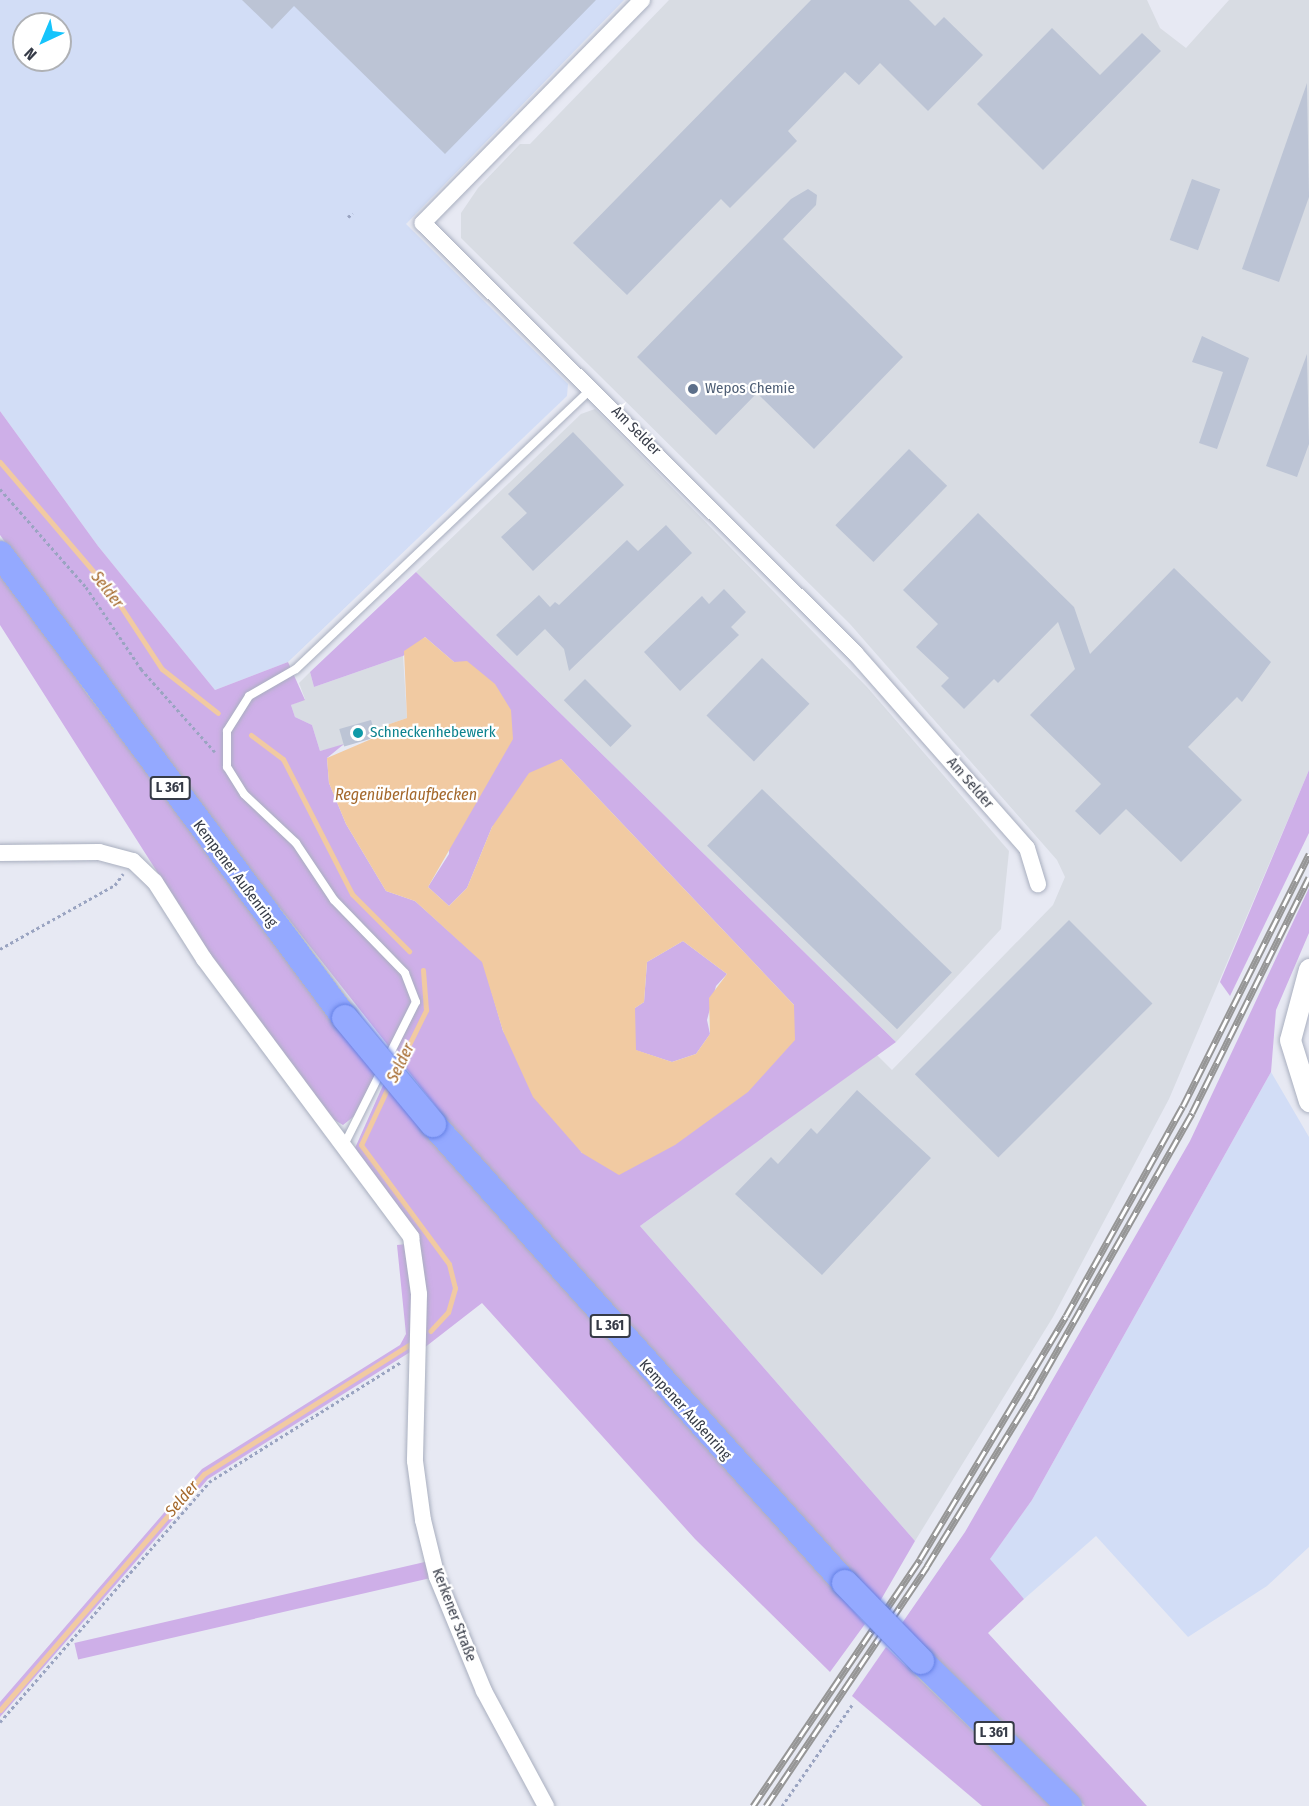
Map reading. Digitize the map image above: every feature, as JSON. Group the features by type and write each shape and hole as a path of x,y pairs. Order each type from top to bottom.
{"main road":[{"name":"Kempener Außenring","path":"0,554 345,1018 433,1124 845,1583 1069,1806"}],"street":[{"name":"Am Selder","path":"642,0 423,224 592,387 855,653 1028,848 1038,884"},
{"path":"0,853 99,852 133,861"},
{"name":"Kerkener Straße","path":"133,861 155,882 204,958 411,1237 420,1343 415,1461 437,1577 484,1692 546,1806"},
{"path":"1309,969 1290,1040 1299,1082 1309,1101"}],"lane":[{"path":"344,1145 416,1002 405,973 334,900 296,843 244,794 227,767 227,731 249,696 296,669 592,387"}],"path":[{"path":"348,218 353,213"},
{"path":"0,489 86,587 141,669 227,767"},
{"path":"0,949 115,885 133,861"},
{"path":"0,1722 209,1482 420,1343"},
{"path":"782,1806 852,1705"}],"shaded area":[{"path":"0,0 624,0 406,224 568,384 567,396 288,662 215,690 98,546 0,411"},
{"path":"669,0 1147,0 1160,28 1186,48 1229,0 1309,0 1309,770 1169,1099 1053,1317 915,1541 640,1226 877,1055 892,1070 1053,905 1065,877 1057,860 850,624 461,238 461,213 478,188 520,144 530,144"},
{"path":"595,409 867,687 1009,851 1001,929 896,1042 416,572 581,414"},
{"path":"0,411 98,546 215,690 288,662 305,700 291,705 295,717 312,725 320,751 344,744 327,758 329,783 346,824 386,891 415,901 483,962 503,1031 582,1153 794,1005 561,759 492,827 467,888 449,906 428,887 449,854 454,662 425,637 403,656 314,687 310,672 416,572 896,1042 640,1226 915,1541 879,1603 611,1310 442,1114 160,756 0,535"},
{"path":"0,569 87,694 377,1074 358,1113 343,1125 326,1115 210,955 0,625"},
{"path":"403,656 407,718 375,729 377,737 320,751 312,725 295,717 291,705 305,699 299,683 310,672 314,687"},
{"path":"1309,770 1309,833 1230,996 1220,982"},
{"path":"1309,888 1309,933 1276,1010 1271,1072 1032,1500 990,1559 1024,1599 988,1633 1147,1806 1085,1806 898,1629 965,1532 1190,1141"},
{"path":"683,941 727,974 716,986 707,1020 710,1034 696,1054 672,1062 635,1050 635,1008 644,1002 647,962"},
{"path":"1271,1072 1309,1137 1309,1547 1267,1586 1188,1637 1096,1536 1024,1599 989,1560 1032,1500"},
{"path":"384,1083 865,1624 830,1672 695,1539 482,1303 424,1348 419,1255 355,1148"},
{"path":"407,1244 415,1349 208,1479 0,1717 0,1702 202,1469 400,1345 406,1334 397,1245"},
{"path":"429,1561 433,1578 78,1659 74,1643"},
{"path":"886,1647 1051,1806 982,1806 852,1696"}],"water":[{"name":"Regenüberlaufbecken","path":"425,637 454,662 467,661 495,684 511,710 513,739 428,887 449,906 467,888 492,827 529,773 561,759 794,1005 795,1040 748,1092 675,1145 619,1175 582,1153 533,1097 503,1031 482,962 415,901 386,891 346,824 329,783 327,758 376,737 375,729 407,718 404,651","holes":["683,941 727,974 709,998 710,1034 696,1054 672,1062 636,1050 635,1008 644,1002 647,962"]}],"building":[{"path":"242,0 596,0 445,154 294,6 272,29"},
{"path":"811,0 909,0 935,26 944,17 983,55 928,111 880,63 859,85 845,72 788,131 797,141 730,208 721,199 627,295 573,243"},
{"path":"1052,28 1100,75 1142,33 1161,51 1043,170 977,104"},
{"path":"1307,83 1309,197 1279,282 1242,269"},
{"path":"1192,179 1220,189 1198,250 1170,240"},
{"path":"808,189 817,195 816,205 783,239 903,357 814,449 757,393 716,435 637,357 791,199"},
{"path":"1202,336 1249,358 1217,449 1199,443 1223,372 1192,362"},
{"path":"1307,354 1309,444 1297,477 1266,466"},
{"path":"573,432 624,485 533,571 501,537 527,513 508,494"},
{"path":"909,449 947,486 873,562 835,525"},
{"path":"978,513 1074,607 1090,654 1174,568 1271,662 1242,702 1237,697 1188,747 1242,800 1181,862 1126,809 1100,835 1075,811 1101,784 1030,715 1075,669 1058,622 998,683 994,679 964,709 941,686 949,678 916,647 938,624 903,590"},
{"path":"666,525 692,553 569,671 564,649 545,629 517,656 496,635 539,595 550,607 555,602 559,605 627,540 638,551"},
{"path":"724,589 746,612 731,627 739,635 680,691 644,652 702,596 709,604"},
{"path":"762,658 809,704 754,761 706,716"},
{"path":"585,679 632,726 610,747 564,700"},
{"name":"Schneckenhebewerk","path":"371,720 376,737 344,746 339,729"},
{"path":"762,789 952,972 897,1029 707,846"},
{"path":"1069,920 1152,1003 998,1158 915,1074"},
{"path":"857,1090 931,1158 822,1275 735,1194 771,1157 778,1164 811,1128 817,1134"}],"waterway":[{"name":"Selder","path":"0,462 112,593 162,669 218,713"},
{"name":"Selder","path":"251,735 283,759 352,894 409,951"},
{"name":"Selder","path":"397,1069 426,1010 423,970"},
{"name":"Selder","path":"390,1083 361,1145 449,1264 455,1288 448,1312 430,1331"},
{"name":"Selder","path":"0,1710 204,1474 412,1343"}],"railway":[{"path":"753,1806 920,1559 1066,1316 1183,1106 1309,854"},
{"path":"766,1806 927,1566 1032,1395 1192,1113 1309,877"}],"place":[{"name":"Wepos Chemie","path":"693,389"},
{"name":"Schneckenhebewerk","path":"358,733"}]}
